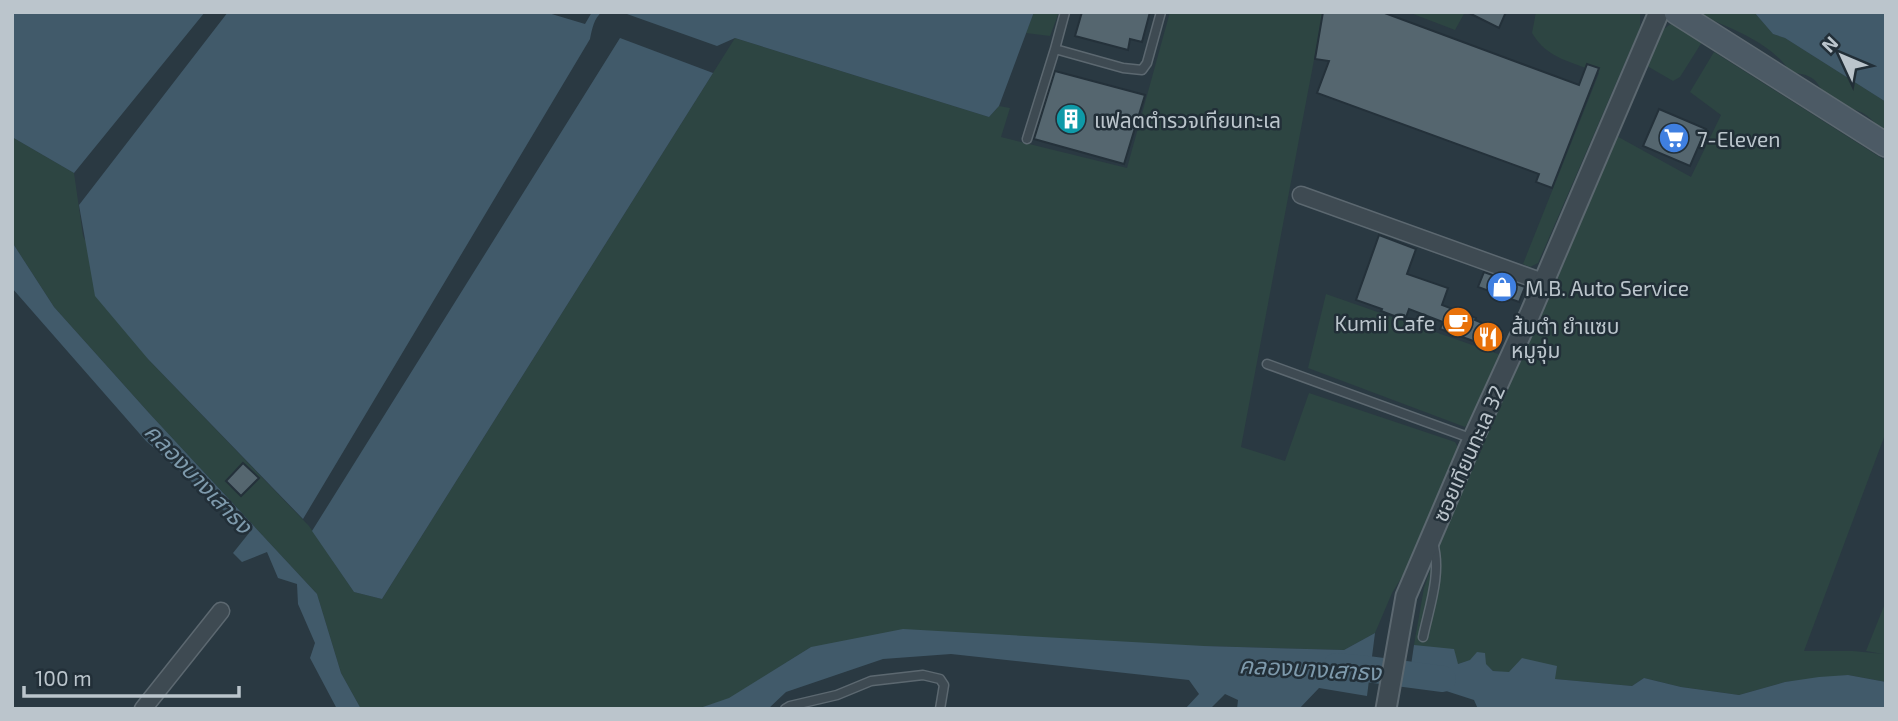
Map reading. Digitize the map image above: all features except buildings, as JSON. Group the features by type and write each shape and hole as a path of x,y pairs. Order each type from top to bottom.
{"main road":[{"path":"1676,12 1886,145"}],"street":[{"name":"ซอยเทียนทะเล 32","path":"1386,707 1406,596 1658,12"},
{"path":"1301,195 1543,282"},
{"path":"143,709 221,611"}],"lane":[{"path":"1027,139 1065,12"},
{"path":"1055,49 1123,68 1142,70 1147,63 1161,12"},
{"path":"1267,363 1473,439"},
{"path":"1423,637 1436,568 1436,552 1431,537"},
{"path":"785,709 837,695 871,681 923,675 940,678 944,685 940,709"}],"green space":[{"path":"1034,12 1059,12 1050,36 1026,33"},
{"path":"1170,12 1323,12 1241,447 1285,461 1309,393 1455,442 1459,449 1417,552 1392,593 1375,633 1344,650 1204,646 811,647 729,699 697,709 361,709 341,673 317,594 54,307 12,242 12,137 74,173 83,236 148,359 309,526 354,592 382,599 735,38 989,117 999,106 1010,108 1001,137 1127,168"},
{"path":"1408,12 1465,12 1455,30"},
{"path":"1536,12 1640,12 1640,28 1538,263 1530,267 1523,264 1599,73 1561,59 1545,49 1532,33"},
{"path":"1695,12 1754,12 1773,34 1785,38 1886,102 1886,135 1865,114 1835,103 1809,76 1791,73 1761,44"},
{"path":"1676,22 1702,42 1680,77 1673,81 1642,63 1659,33"},
{"path":"1714,52 1886,161 1886,432 1804,651 1883,654 1866,651 1886,601 1886,682 1848,675 1785,682 1739,695 1681,687 1644,678 1632,686 1493,671 1477,662 1458,664 1414,645 1424,588 1446,525 1565,261 1613,134 1691,177 1721,115 1690,92"},
{"path":"1326,294 1501,355 1474,417 1465,427 1308,368"}],"water":[{"path":"12,12 205,12 74,173 12,137"},
{"path":"228,12 545,12 585,24 592,12 602,12 595,21 590,39 303,519 148,359 95,296 79,205"},
{"path":"627,12 1034,12 999,106 989,117 735,38 717,46"},
{"path":"1754,12 1886,12 1886,102 1785,38 1773,34"},
{"path":"620,38 713,73 382,599 354,592 312,531"},
{"path":"12,242 54,307 317,594 341,673 361,709 337,709 310,658 315,643 298,604 297,584 278,578 267,552 242,562 233,553 249,533 146,441 12,288"},
{"path":"903,629 1204,646 1344,650 1375,633 1367,696 1319,688 1299,709 1237,709 1238,700 1225,694 1210,709 1185,709 1199,694 1189,680 951,654 883,659 786,692 768,709 697,709 729,698 811,647"},
{"path":"1414,645 1454,649 1458,664 1470,660 1477,652 1485,653 1486,664 1493,671 1509,672 1522,658 1557,666 1555,679 1632,686 1644,678 1681,687 1739,695 1785,682 1848,675 1886,682 1886,709 1478,709 1474,700 1409,679"}],"waterway":[{"name":"คลองบางเสาธง","path":"1336,666 1443,679"}],"place":[{"name":"แฟลตตำรวจเทียนทะเล","path":"1071,119"},
{"name":"7-Eleven","path":"1674,138"},
{"name":"M.B. Auto Service","path":"1502,287"},
{"name":"Kumii Cafe","path":"1458,322"},
{"name":"ส้มตำ ยำแซบ หมูจุ่ม","path":"1488,337"}]}
